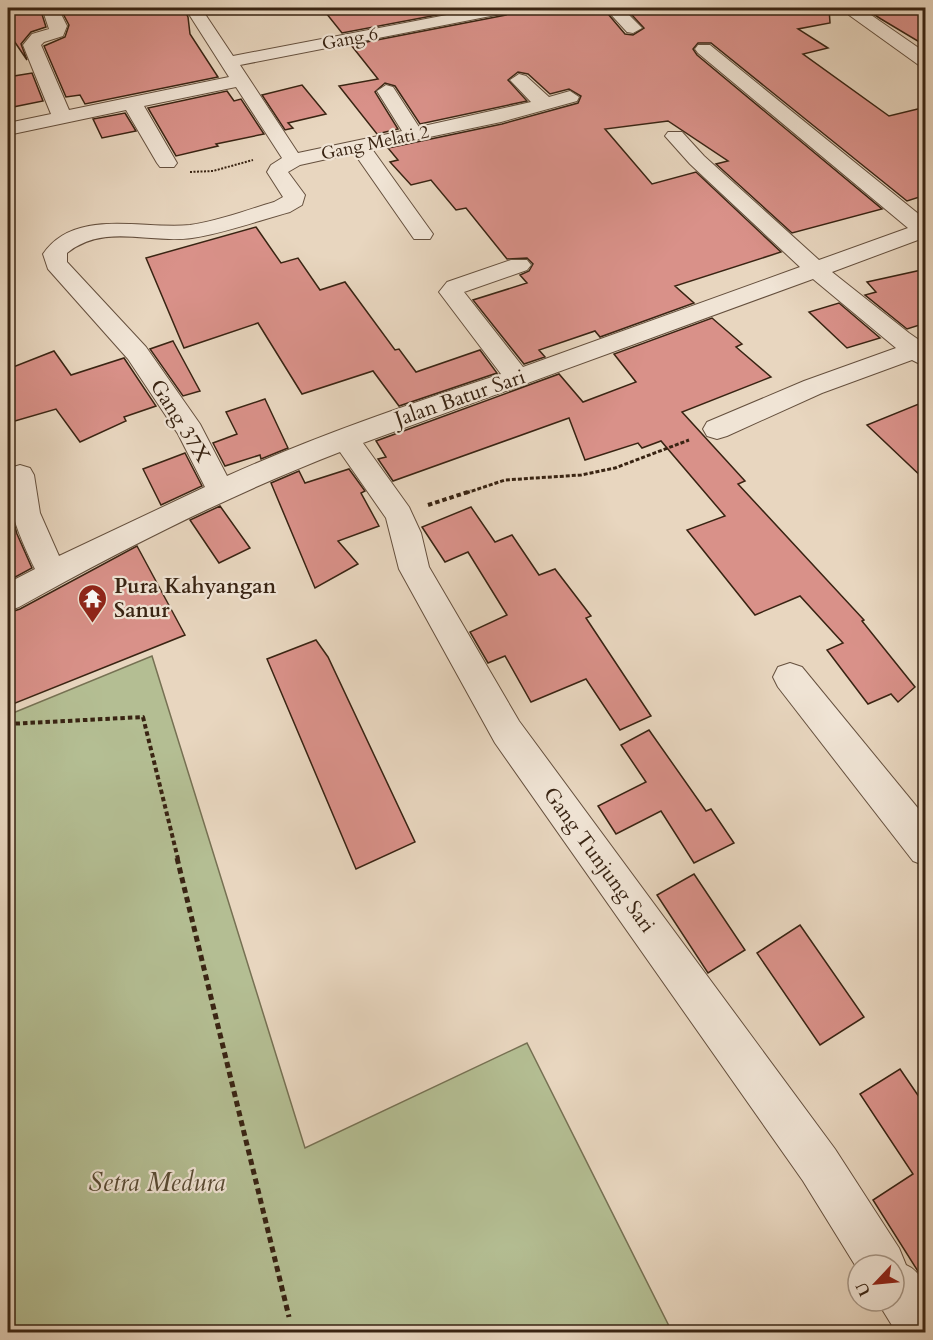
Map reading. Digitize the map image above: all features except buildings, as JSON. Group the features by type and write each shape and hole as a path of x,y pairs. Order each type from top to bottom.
{"street":[{"path":"50,8 58,26 57,32 38,38 32,45 62,118"},
{"path":"194,8 289,156"},
{"path":"409,8 426,24"},
{"name":"Gang 6","path":"229,62 506,8"},
{"path":"615,9 636,8"},
{"path":"615,9 633,28"},
{"path":"855,11 926,62"},
{"path":"704,49 925,229"},
{"path":"8,129 242,80"},
{"path":"519,80 546,104"},
{"path":"386,91 414,135"},
{"name":"Gang Melati 2","path":"289,156 414,135 570,97"},
{"path":"132,104 167,164"},
{"path":"675,136 697,160 816,270 900,339 922,351"},
{"path":"359,146 422,234"},
{"name":"Gang 37X","path":"221,491 190,431 137,353 56,264 54,254 59,247 89,233 110,228 131,227 174,234 195,231 282,207 294,201 294,195 277,172 289,156"},
{"name":"Jalan Batur Sari","path":"8,598 52,573 275,466 437,404 574,359 925,229"},
{"path":"517,377 451,292 455,287 519,265"},
{"path":"717,429 813,387 922,351"},
{"name":"Gang Tunjung Sari","path":"346,439 399,515 406,533 414,569 507,732 819,1165 874,1253"},
{"path":"20,476 21,498 35,538 52,573"},
{"path":"790,677 926,848"},
{"path":"906,1303 924,1332"}],"path":[{"path":"167,164 186,172 200,172 289,156"},
{"path":"399,515 505,480 581,475 615,468 717,429"},
{"path":"8,723 143,717 289,1317"}],"green space":[{"name":"Setra Medura","path":"152,656 305,1148 527,1043 672,1332 8,1332 8,715"}],"place":[{"name":"Pura Kahyangan Sanur","path":"93,624"}]}
